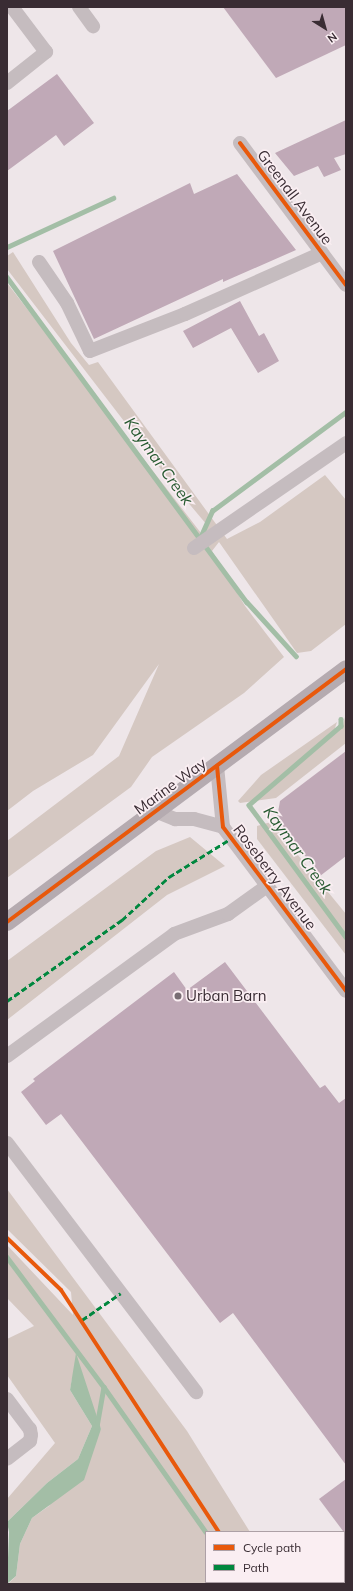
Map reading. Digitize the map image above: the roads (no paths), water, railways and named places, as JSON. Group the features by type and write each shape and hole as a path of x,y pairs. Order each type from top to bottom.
{"main road":[{"name":"Marine Way","path":"7,922 346,669"}],"street":[{"path":"7,83 46,52 12,7"},
{"path":"79,7 93,26"},
{"name":"Greenall Avenue","path":"240,143 346,284"},
{"path":"39,262 67,303 90,351 192,312 322,253"},
{"path":"194,548 346,444"},
{"name":"Roseberry Avenue","path":"217,766 223,827 346,991"},
{"name":"Roseberry Avenue","path":"155,811 174,819 194,819 223,827"},
{"path":"7,1056 174,934 228,914 267,886"},
{"path":"7,1143 196,1392"},
{"path":"7,1399 30,1429 31,1435 30,1441 7,1458"}],"waterway":[{"path":"7,247 113,198"},
{"name":"Kaymar Creek","path":"7,277 247,602 296,656"},
{"path":"200,538 212,511 346,412"},
{"name":"Kaymar Creek","path":"341,719 341,726 249,805 346,937"},
{"path":"7,1257 104,1387 97,1426"},
{"path":"104,1387 205,1531"}],"place":[{"name":"Urban Barn","path":"178,996"}]}
